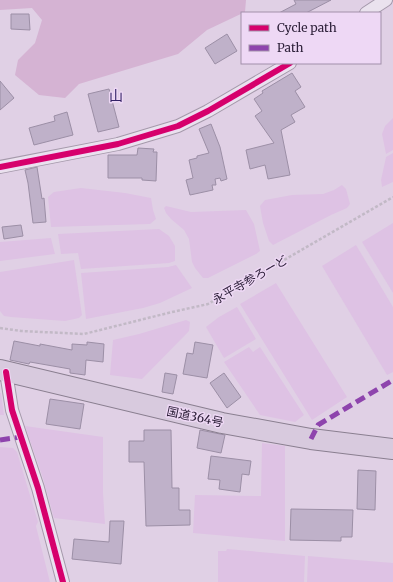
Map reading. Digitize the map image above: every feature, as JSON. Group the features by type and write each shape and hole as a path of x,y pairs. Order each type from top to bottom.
{"highway":[{"name":"国道364号","path":"3,371 222,423 311,439 393,449"}],"street":[{"path":"368,12 386,0"},
{"path":"0,167 118,144 178,126 208,111 288,64"},
{"path":"3,371 12,410 38,488 63,582"}],"shaded area":[{"path":"0,0 246,0 245,12 241,12 241,14 207,30 178,54 79,84 65,98 39,95 15,75 18,60 35,43 42,20 32,8 0,10"},
{"path":"393,118 393,150 386,154 382,134 385,126"},
{"path":"393,153 393,182 382,187 381,180 386,157"},
{"path":"342,185 346,189 350,204 347,208 273,245 269,241 263,223 260,206 265,200 292,195 323,194"},
{"path":"81,188 125,193 151,198 156,219 150,224 51,227 48,197 54,192"},
{"path":"166,206 191,212 246,210 254,224 260,251 208,278 203,278 192,262 189,239 184,230 166,213 164,208"},
{"path":"393,223 393,293 362,242"},
{"path":"159,229 169,236 175,246 175,261 169,263 81,269 78,253 61,254 58,234"},
{"path":"51,238 55,254 0,261 0,242"},
{"path":"356,245 393,307 393,372 387,375 322,266"},
{"path":"74,260 82,315 79,318 65,321 11,317 4,316 0,311 0,272"},
{"path":"176,265 192,288 160,303 143,308 86,319 81,273 168,267"},
{"path":"276,283 347,397 312,420 240,304"},
{"path":"237,307 256,339 224,358 206,327 219,317"},
{"path":"186,320 190,322 189,331 142,379 110,375 113,340"},
{"path":"249,347 253,352 260,347 304,415 295,422 260,415 224,362"},
{"path":"1,393 4,415 0,415"},
{"path":"25,426 103,437 103,493 105,524 54,518 43,478"},
{"path":"262,443 285,446 285,541 193,533 195,495 261,496"},
{"path":"0,447 13,448 17,452 38,522 36,526 50,582 0,582"},
{"path":"227,549 305,556 304,582 218,582 218,551 226,551"},
{"path":"308,556 393,563 393,582 307,582"}],"building":[{"path":"294,0 331,0 308,12 281,12 296,4"},
{"path":"11,14 29,14 30,30 11,29"},
{"path":"227,34 237,51 215,64 205,48"},
{"path":"292,73 301,87 295,91 305,107 291,115 295,122 281,130 290,175 268,179 265,165 250,169 246,150 274,143 255,116 262,111 254,99 263,93 262,91"},
{"path":"0,81 14,98 0,110"},
{"path":"109,89 119,127 98,132 88,94"},
{"path":"67,112 73,135 34,145 29,128 55,121 54,116"},
{"path":"211,124 220,147 227,179 221,181 220,178 215,179 216,185 212,185 213,190 190,195 186,180 193,178 189,160 209,153 199,129"},
{"path":"138,148 154,149 153,152 157,152 156,181 142,180 142,178 108,178 108,155 137,155"},
{"path":"37,167 42,199 44,198 46,222 33,223 25,170"},
{"path":"21,225 23,236 4,239 2,227"},
{"path":"14,341 72,350 72,344 87,345 87,342 104,344 103,362 86,360 85,375 70,373 70,369 10,360"},
{"path":"195,342 213,345 207,378 183,374 187,353 193,354"},
{"path":"165,373 177,375 173,394 162,392"},
{"path":"224,373 241,397 227,408 210,383"},
{"path":"50,399 84,404 80,429 46,424"},
{"path":"144,430 171,430 172,488 179,488 179,510 190,510 190,525 146,526 144,462 129,462 129,441 144,441"},
{"path":"200,430 225,435 221,453 197,448"},
{"path":"211,456 251,461 249,475 242,474 240,492 219,489 220,480 208,479"},
{"path":"358,470 376,471 375,510 357,509"},
{"path":"291,509 353,510 352,537 341,537 341,541 290,540"},
{"path":"110,521 124,521 121,564 72,559 74,539 109,542"}],"marked path":[{"path":"311,439 318,425 393,380"},
{"path":"0,440 21,437"}],"cycle path":[{"path":"0,167 118,144 178,126 208,111 288,64"},
{"path":"6,372 12,410 38,488 63,582"}],"district":[{"name":"山","path":"116,96"}]}
